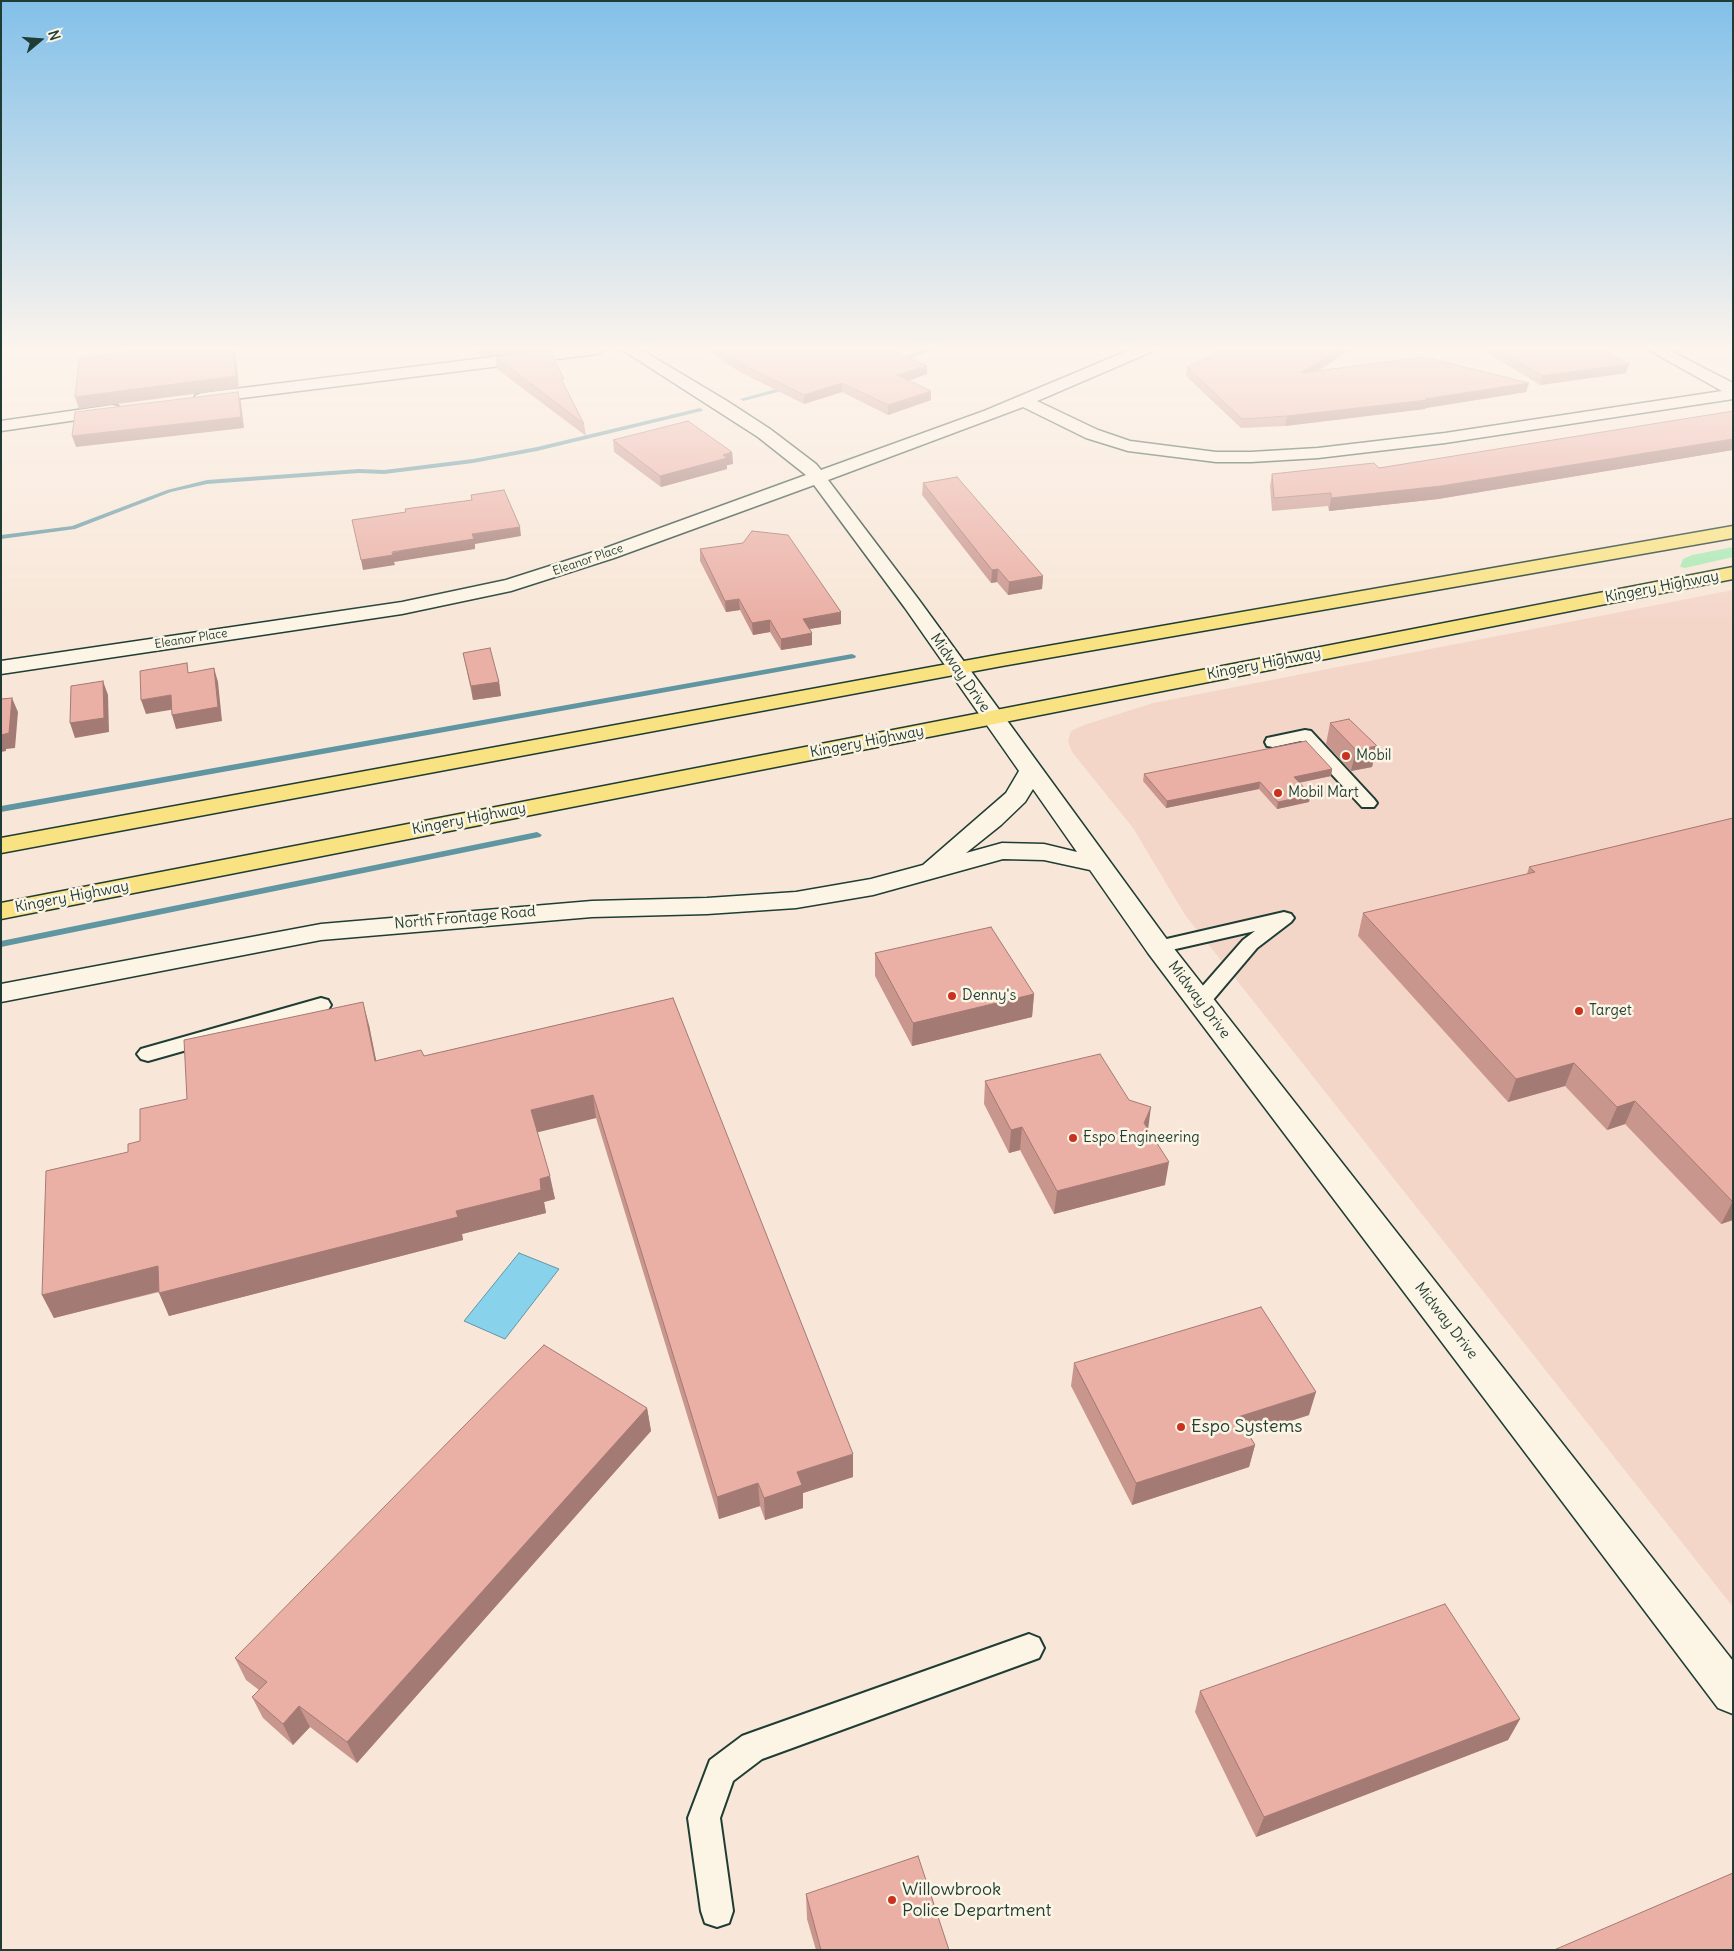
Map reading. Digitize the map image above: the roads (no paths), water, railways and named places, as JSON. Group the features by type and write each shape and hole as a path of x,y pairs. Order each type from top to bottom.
{"highway":[{"path":"1,846 1297,606 1733,532"},
{"name":"Kingery Highway","path":"1,911 1733,573"}],"street":[{"name":"Midway Drive","path":"773,440 810,468 958,668 991,717 1158,947 1733,1694"},
{"name":"Eleanor Place","path":"1,668 454,598 556,572 919,440"},
{"path":"1110,440 1128,446 1216,457 1251,457 1327,452 1428,440"},
{"path":"931,869 992,820 1016,797 1031,771"},
{"name":"North Frontage Road","path":"1,993 321,932 493,915 796,900 873,887 931,869 1002,851 1044,852 1100,865"}],"lane":[{"path":"1273,742 1305,736 1368,803"},
{"path":"1158,947 1284,918 1250,944 1200,1002"},
{"path":"148,1054 321,1006"},
{"path":"717,1911 704,1818 721,1770 753,1747 1029,1648"}],"water":[{"path":"519,1253 559,1269 505,1339 464,1321"}],"waterway":[{"path":"1,537 73,528 169,491 207,482 359,471 384,472 473,461 574,440"},
{"path":"1,809 852,656"},
{"path":"1,944 537,835"}],"place":[{"name":"Mobil","path":"1346,756"},
{"name":"Mobil Mart","path":"1278,793"},
{"name":"Denny's","path":"952,996"},
{"name":"Target","path":"1579,1011"},
{"name":"Espo Engineering","path":"1073,1138"},
{"name":"Espo Systems","path":"1181,1427"},
{"name":"Willowbrook Police Department","path":"892,1900"}]}
